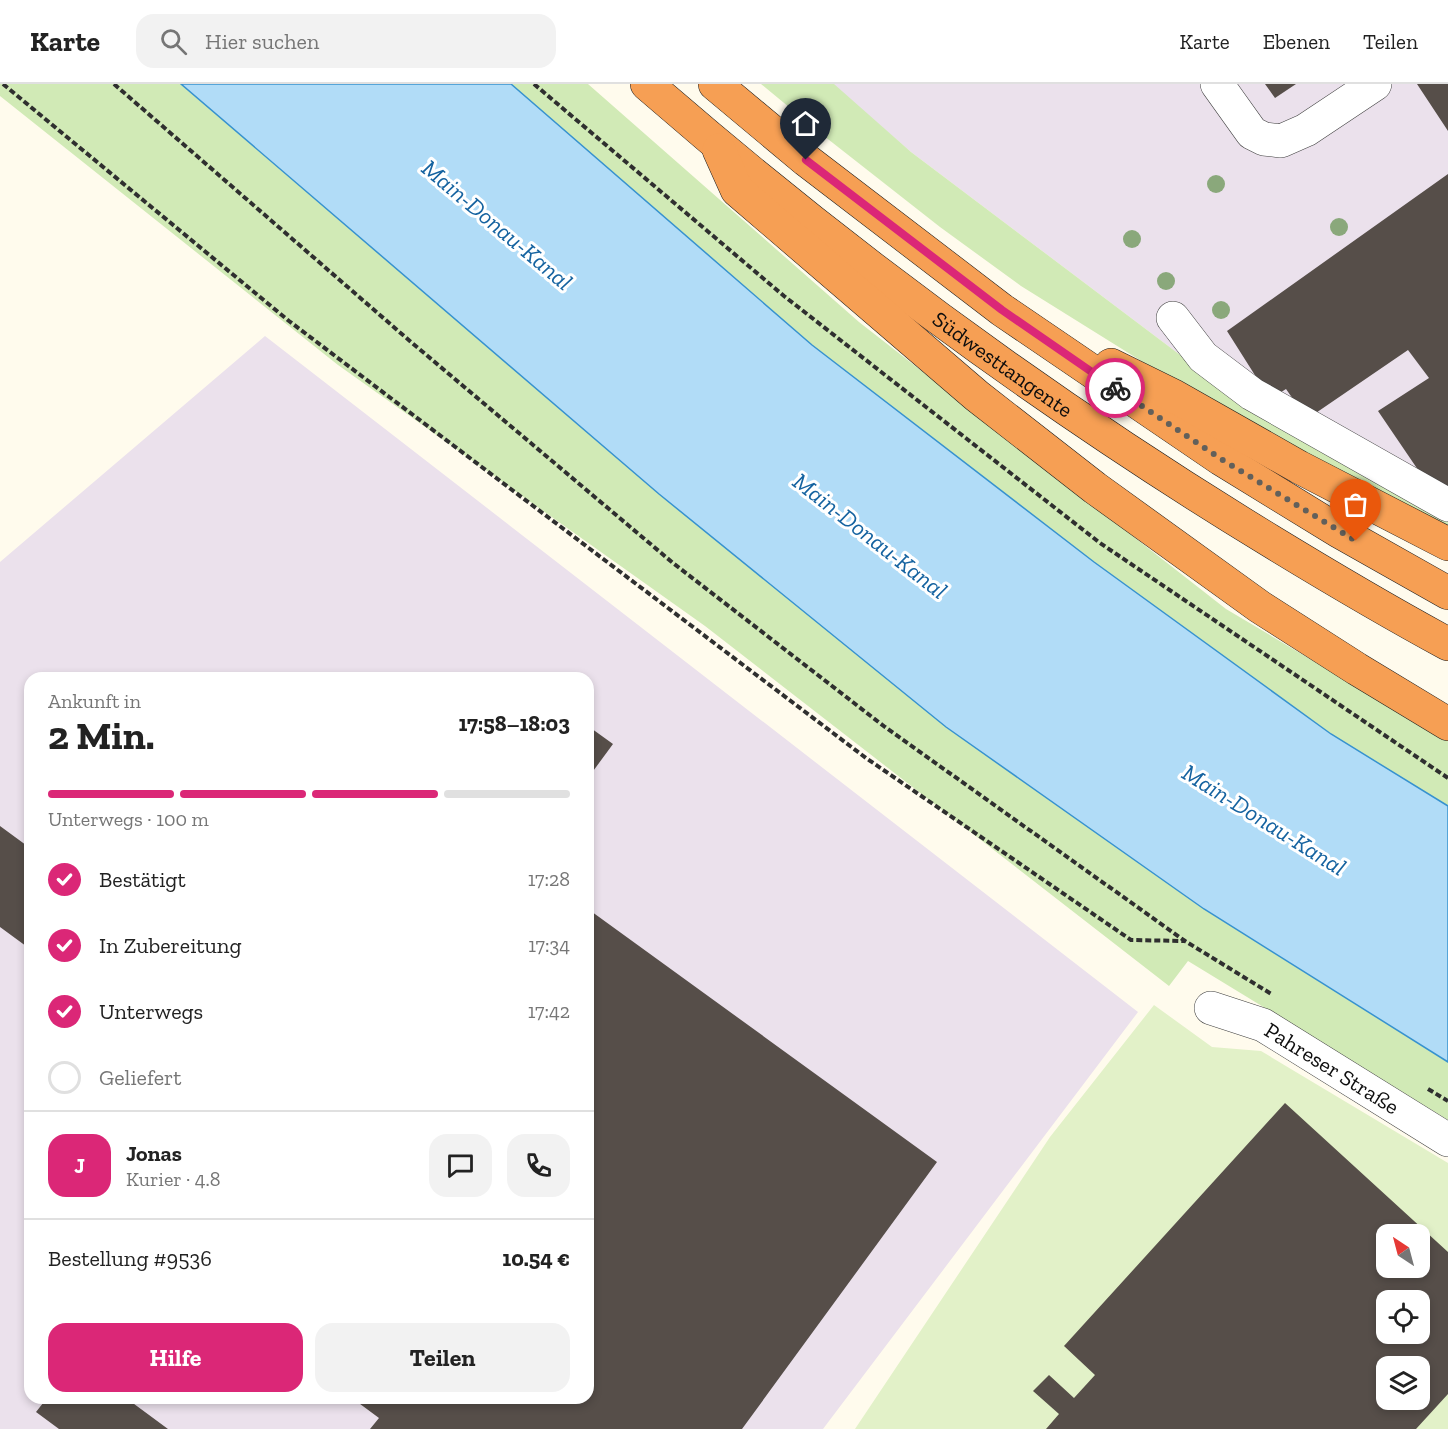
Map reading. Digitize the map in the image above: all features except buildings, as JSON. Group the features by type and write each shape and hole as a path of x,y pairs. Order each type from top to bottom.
{"highway":[{"name":"Südwesttangente","path":"647,84 716,143 875,270 1075,415 1214,506 1448,644"},
{"name":"Südwesttangente","path":"715,84 816,167 1002,310 1221,459 1330,526 1448,593"},
{"path":"716,143 737,190 1024,434 1260,607 1448,724"},
{"path":"1002,310 1174,396 1299,467 1448,544"}],"street":[{"path":"1217,84 1252,133 1264,139 1281,141 1306,130 1375,84"},
{"path":"1173,318 1203,357 1252,394 1448,505"},
{"name":"Pahreser Straße","path":"1210,1008 1263,1025 1448,1140"}],"path":[{"path":"3,84 289,321 867,758 1131,940 1185,941"},
{"path":"114,84 411,342 673,563 885,727 1185,941 1275,996"},
{"path":"534,84 784,296 1101,543 1448,778"},
{"path":"1423,1086 1448,1101"}],"shaded area":[{"path":"832,84 1448,84 1448,509 1212,379 911,152"},
{"path":"265,336 1138,1012 823,1429 0,1429 0,562"}],"green space":[{"path":"0,84 181,84 659,494 946,727 1204,909 1448,1062 1448,1120 1188,961 1169,986 705,626 338,365 0,96"},
{"path":"511,84 588,84 859,322 1226,609 1448,741 1448,806 1331,734 1094,562 812,345"},
{"path":"761,84 834,84 911,152 1212,379 1448,509 1448,536 1191,392 1021,286 940,227"},
{"path":"1154,1005 1212,1047 1261,1051 1448,1163 1448,1429 855,1429 1050,1137"}],"water":[{"name":"Main-Donau-Kanal","path":"181,84 511,84 812,345 1094,562 1331,734 1448,806 1448,1062 1204,909 946,727 659,494"}],"way so far":[{"path":"1115,388 1221,459 1356,541"}],"route":[{"path":"806,160 926,254 1115,388"}]}
